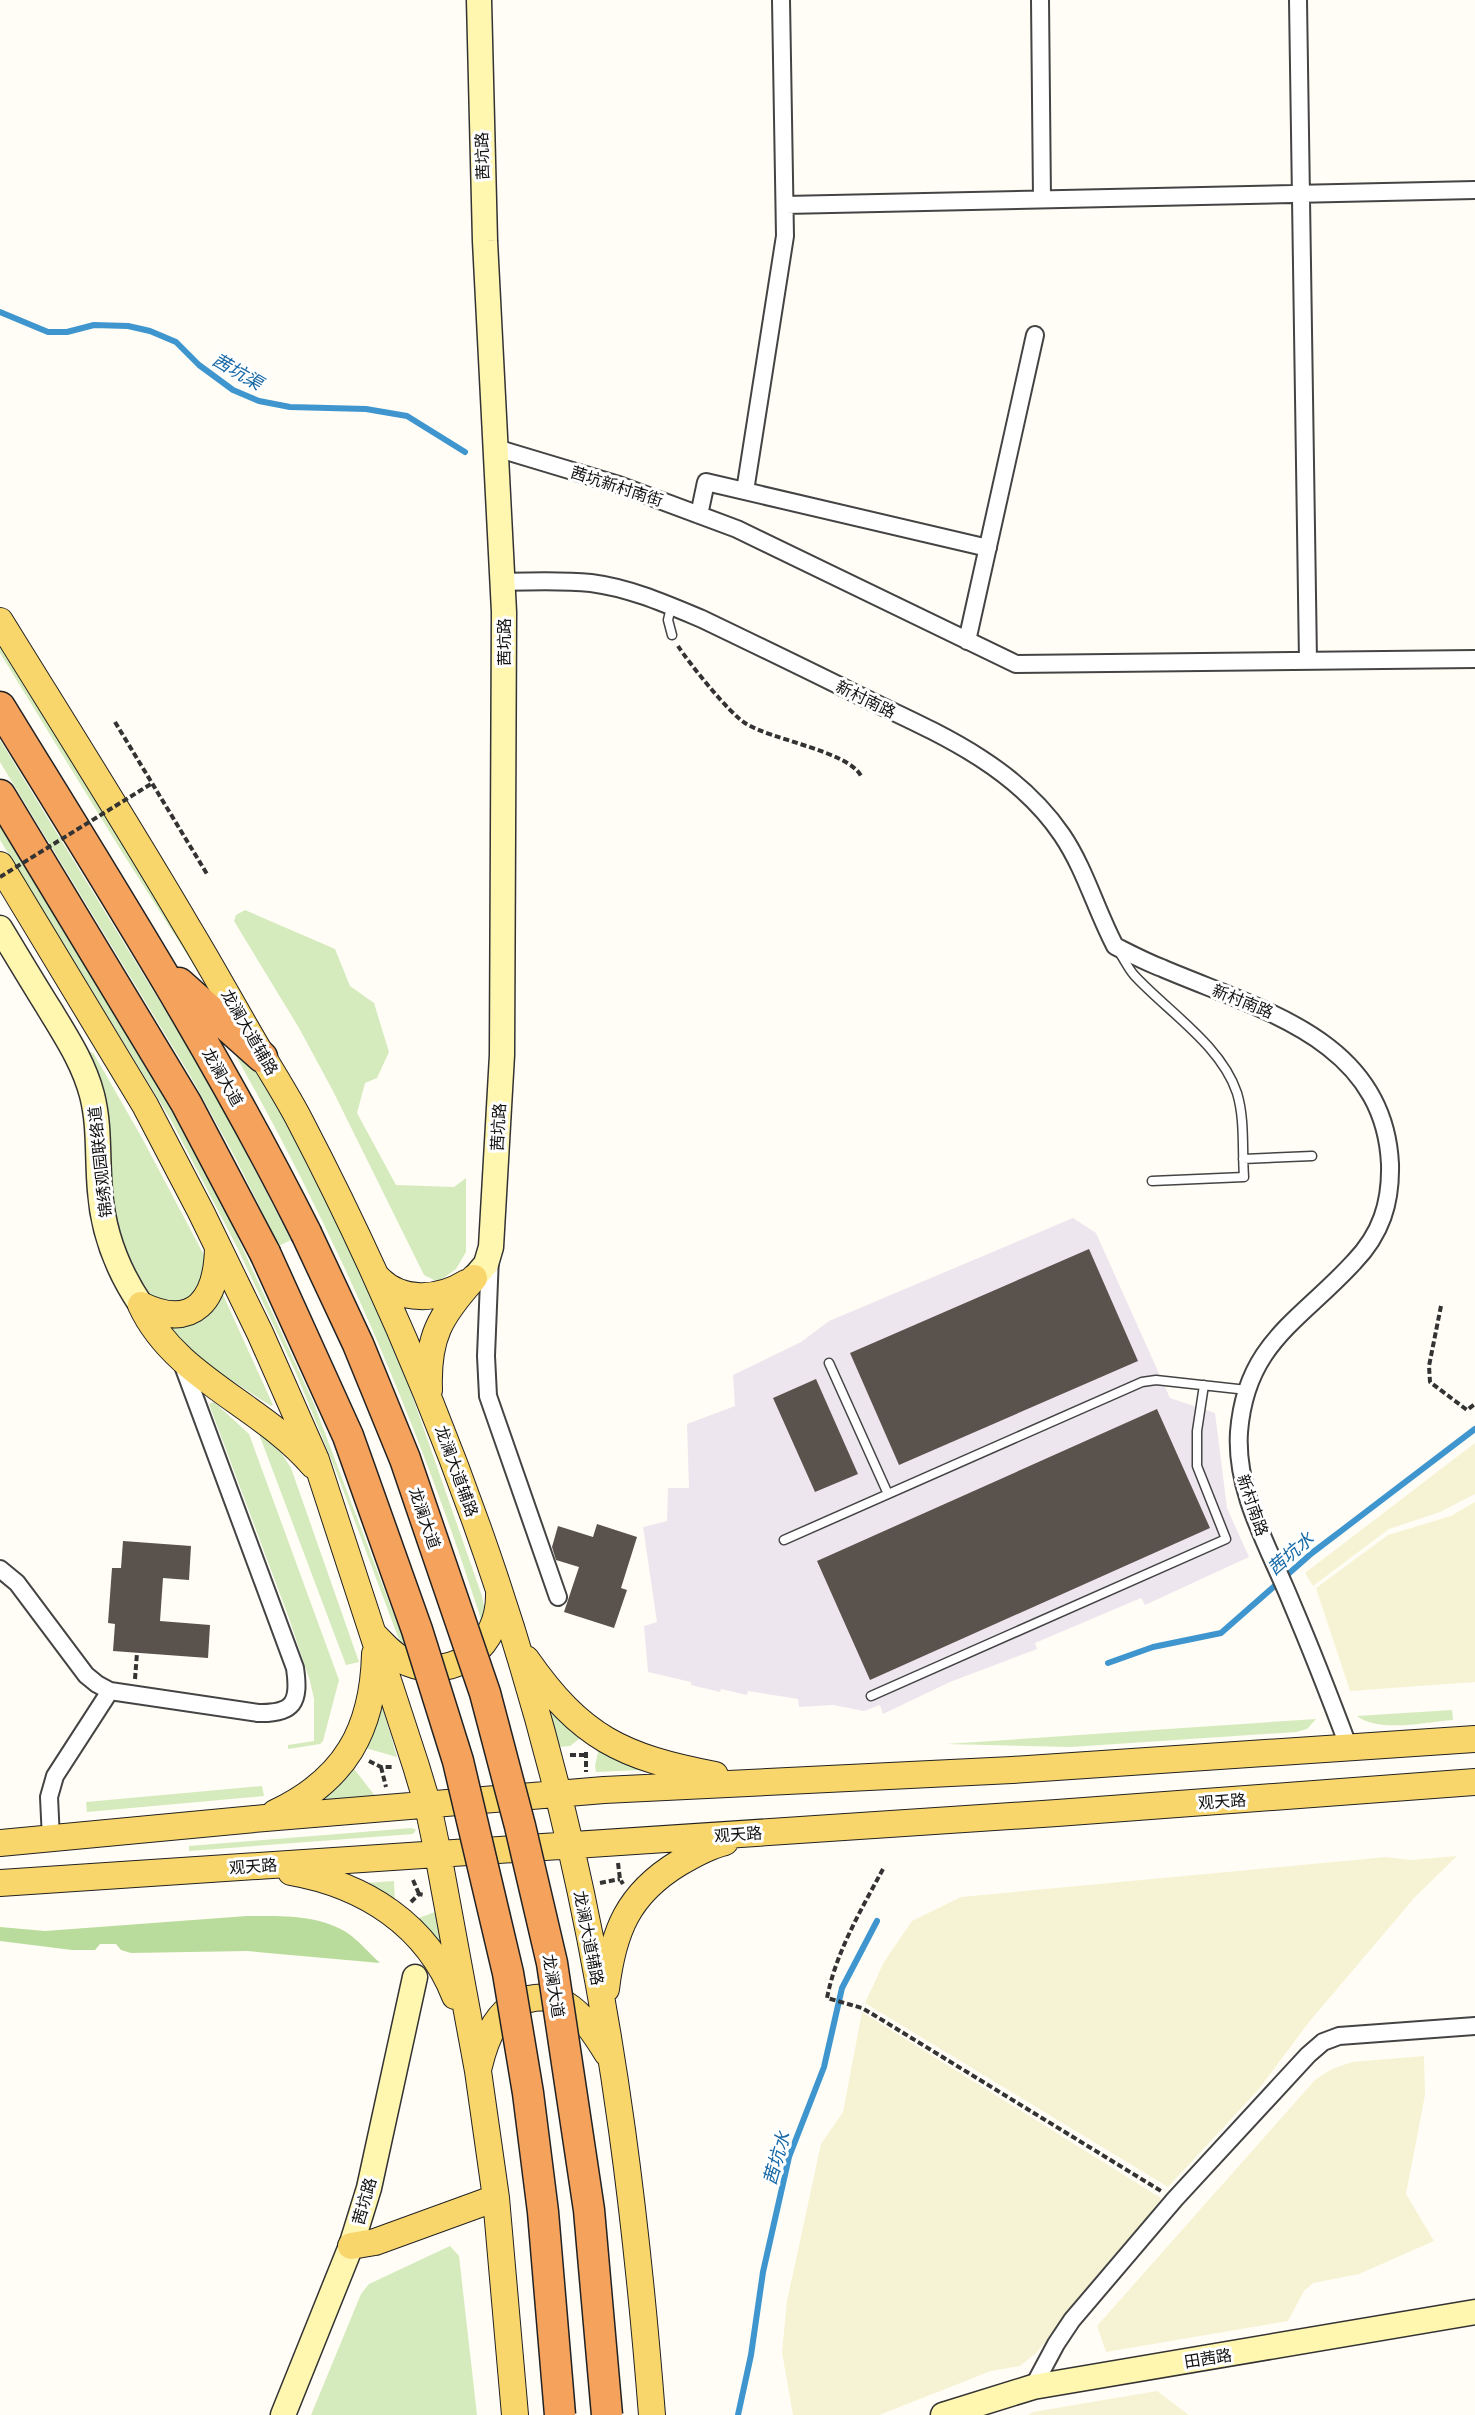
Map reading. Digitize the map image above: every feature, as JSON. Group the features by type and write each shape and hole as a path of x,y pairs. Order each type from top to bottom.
{"highway":[{"name":"龙澜大道","path":"0,706 159,964 234,1095 306,1233 358,1344 405,1459 485,1693 520,1826 552,1963 589,2210 607,2415"},
{"path":"0,795 186,1102 265,1253 348,1436 417,1630 458,1761 508,1973 528,2093 543,2212 560,2415"},
{"path":"159,964 262,1057"}],"main road":[{"name":"龙澜大道辅路","path":"0,621 185,923 303,1125 377,1277 433,1408 499,1590 570,1844 605,2022 634,2217 652,2415"},
{"path":"0,865 145,1104 260,1333 321,1475 428,1806 438,1854 476,2062 496,2198 515,2415"},
{"path":"141,1305 162,1314 175,1315 188,1313 197,1308 205,1300 215,1281 218,1247"},
{"path":"377,1277 383,1284 402,1294 420,1296 450,1291 474,1278"},
{"path":"433,1408 428,1390 432,1342 444,1314 474,1278"},
{"path":"141,1305 149,1324 162,1340 180,1357 272,1428 308,1460 321,1475"},
{"path":"374,1636 406,1662 424,1668 439,1668 454,1664 470,1657 481,1647 491,1632 497,1618 499,1590"},
{"path":"512,1632 531,1665 558,1701 582,1725 612,1745 644,1759 682,1769 773,1782"},
{"path":"266,1818 310,1794 335,1770 350,1751 366,1719 372,1699 374,1636"},
{"path":"0,1843 557,1794 1012,1770 1475,1739"},
{"name":"观天路","path":"0,1883 763,1833 1475,1782"},
{"path":"605,2022 605,1992 614,1945 629,1908 643,1890 657,1878 698,1852 730,1840 763,1833"},
{"path":"252,1866 307,1875 365,1897 402,1920 418,1934 442,1967 454,1993 476,2062"},
{"path":"476,2062 499,2018 511,2006 538,1996 552,1998 566,2004 597,2036 611,2058"},
{"path":"351,2246 375,2242 496,2198"}],"street":[{"name":"茜坑路","path":"474,1278 486,1264 490,1247 502,1055 503,582 484,230 479,0"},
{"path":"745,491 785,236 781,0"},
{"path":"1040,0 1042,199"},
{"path":"1299,0 1308,661"},
{"path":"785,205 1475,190"},
{"path":"967,640 1035,335"},
{"name":"茜坑新村南街","path":"496,448 619,485 737,530 1016,664 1475,659"},
{"path":"699,515 706,482 988,548"},
{"name":"新村南路","path":"503,582 592,584 626,590 702,619 950,739 1004,774 1023,790 1061,835 1076,860 1100,918 1115,946 1162,968 1283,1017 1311,1033 1334,1052 1369,1093 1380,1115 1386,1138 1390,1183 1388,1205 1381,1226 1354,1263 1280,1331 1254,1369 1247,1390 1239,1432 1240,1466 1245,1490 1293,1604 1349,1748"},
{"name":"锦绣观园联络道","path":"0,928 74,1050 85,1073 93,1098 104,1217 117,1262 141,1305"},
{"path":"490,1247 486,1356 488,1396 558,1597"},
{"path":"0,1569 17,1583 86,1675 110,1691 276,1713 289,1708 296,1699 298,1684 295,1668 180,1357"},
{"path":"51,1839 49,1797 56,1776 110,1691"},
{"name":"茜坑路","path":"283,2415 351,2246 369,2188 415,1977"},
{"path":"1033,2387 1072,2320 1174,2199 1279,2085 1323,2042 1339,2036 1475,2026"},
{"name":"田茜路","path":"943,2415 972,2410 1033,2387 1475,2312"}],"lane":[{"path":"671,607 668,620 672,635"},
{"path":"1115,946 1134,974 1198,1037 1227,1074 1240,1104 1244,1177 1152,1181"},
{"path":"1243,1159 1312,1156"},
{"path":"829,1363 888,1494"},
{"path":"784,1540 1142,1382 1156,1380 1247,1390"},
{"path":"871,1696 1226,1539 1197,1466 1197,1431 1204,1385"}],"path":[{"path":"672,635 685,656 738,718 755,729 842,759 857,769 861,776"},
{"path":"115,722 207,874"},
{"path":"0,877 152,784"},
{"path":"1441,1306 1429,1366 1430,1382 1467,1410 1475,1404"},
{"path":"134,1695 137,1653"},
{"path":"585,1755 586,1773"},
{"path":"389,1796 381,1767 399,1766"},
{"path":"590,1885 620,1879 618,1859"},
{"path":"883,1869 861,1910 835,1969 827,1998 851,2004 874,2015 1174,2199"},
{"path":"414,1880 419,1894"}],"shaded area":[{"path":"1073,1218 1096,1233 1170,1398 1215,1413 1227,1508 1249,1557 1145,1605 1141,1598 1035,1643 1037,1649 950,1682 883,1714 880,1705 864,1711 833,1705 799,1707 798,1699 748,1691 747,1695 721,1689 720,1692 691,1685 691,1682 648,1672 644,1626 657,1622 643,1527 667,1521 668,1488 689,1488 687,1424 735,1406 733,1375 801,1342 829,1321"},
{"path":"1475,1443 1475,1494 1440,1512 1389,1529 1313,1586 1305,1573"},
{"path":"1475,1502 1475,1682 1350,1691 1316,1588 1388,1535 1451,1516"},
{"path":"1457,1856 1415,1897 1309,2022 1259,2089 1168,2187 865,2003 884,1962 912,1921 961,1897 1386,1857 1410,1860"},
{"path":"862,2012 1161,2198 1037,2352 1020,2366 991,2371 879,2415 793,2415 782,2352 787,2301 821,2144 843,2112"},
{"path":"1424,2056 1425,2095 1406,2194 1434,2241 1359,2274 1313,2283 1304,2291 1288,2321 1106,2352 1097,2326 1315,2080 1330,2070 1352,2062"},
{"path":"1157,2391 1189,2415 1028,2415 1033,2412"}],"green space":[{"path":"0,638 216,1000 0,653"},
{"path":"0,740 182,1038 238,1137 291,1240 279,1246 236,1159 191,1077 0,762"},
{"path":"0,826 169,1106 232,1225 314,1404 409,1655 398,1637 336,1471 296,1373 237,1247 171,1120 0,840"},
{"path":"245,910 335,949 350,986 374,1003 389,1052 377,1078 365,1083 357,1113 396,1185 454,1187 466,1178 466,1252 456,1269 438,1282 424,1275 333,1091 299,1028 234,921 236,915"},
{"path":"220,1028 250,1062 288,1119 383,1312 482,1596 485,1612 484,1629 430,1472 368,1321 299,1173"},
{"path":"85,1048 94,1054 142,1138 205,1257 207,1271 196,1295 174,1305 151,1299 141,1288 120,1239"},
{"path":"219,1286 273,1405 271,1406 202,1361 165,1325 188,1325"},
{"path":"214,1402 249,1434 339,1680 323,1741 320,1744 288,1749 288,1745 314,1741 314,1699 289,1618 209,1404"},
{"path":"256,1426 278,1448 291,1468 359,1662 346,1665"},
{"path":"380,1699 397,1757 362,1747"},
{"path":"550,1704 583,1736 570,1746 558,1747 546,1707"},
{"path":"1452,1710 1453,1720 1403,1725 1377,1724 1357,1716"},
{"path":"1316,1719 1307,1729 1296,1732 1071,1747 946,1744"},
{"path":"599,1747 642,1766 641,1770 596,1772"},
{"path":"351,1765 376,1797 315,1801"},
{"path":"262,1786 264,1796 87,1812 86,1802"},
{"path":"412,1828 416,1830 413,1834 189,1851 189,1846"},
{"path":"394,1881 395,1906 351,1884"},
{"path":"435,1912 447,1962 413,1920"},
{"path":"247,1916 300,1918 338,1927 349,1934 380,1963 247,1951 131,1953 121,1950 116,1944 100,1944 95,1950 72,1950 0,1941 0,1927 45,1931"},
{"path":"450,2246 459,2256 477,2415 311,2415 361,2294 369,2284"}],"building":[{"path":"1089,1249 1138,1361 899,1465 850,1353"},
{"path":"816,1379 858,1474 815,1492 773,1398"},
{"path":"1157,1409 1210,1528 870,1680 817,1561"},
{"path":"597,1524 637,1537 621,1588 627,1590 614,1628 564,1612 579,1567 556,1560 552,1547 558,1526 593,1537"},
{"path":"123,1541 191,1546 189,1580 163,1578 160,1621 210,1625 208,1658 113,1651 115,1624 108,1623 112,1568 121,1568"}],"waterway":[{"name":"茜坑渠","path":"0,312 48,332 67,332 94,325 128,326 150,331 176,342 199,365 233,390 259,401 290,407 366,409 407,416 465,452"},
{"name":"茜坑水","path":"1108,1663 1153,1647 1221,1633 1312,1553 1475,1429"},
{"name":"茜坑水","path":"738,2415 751,2355 763,2272 789,2157 824,2067 842,1988 877,1921"}]}
